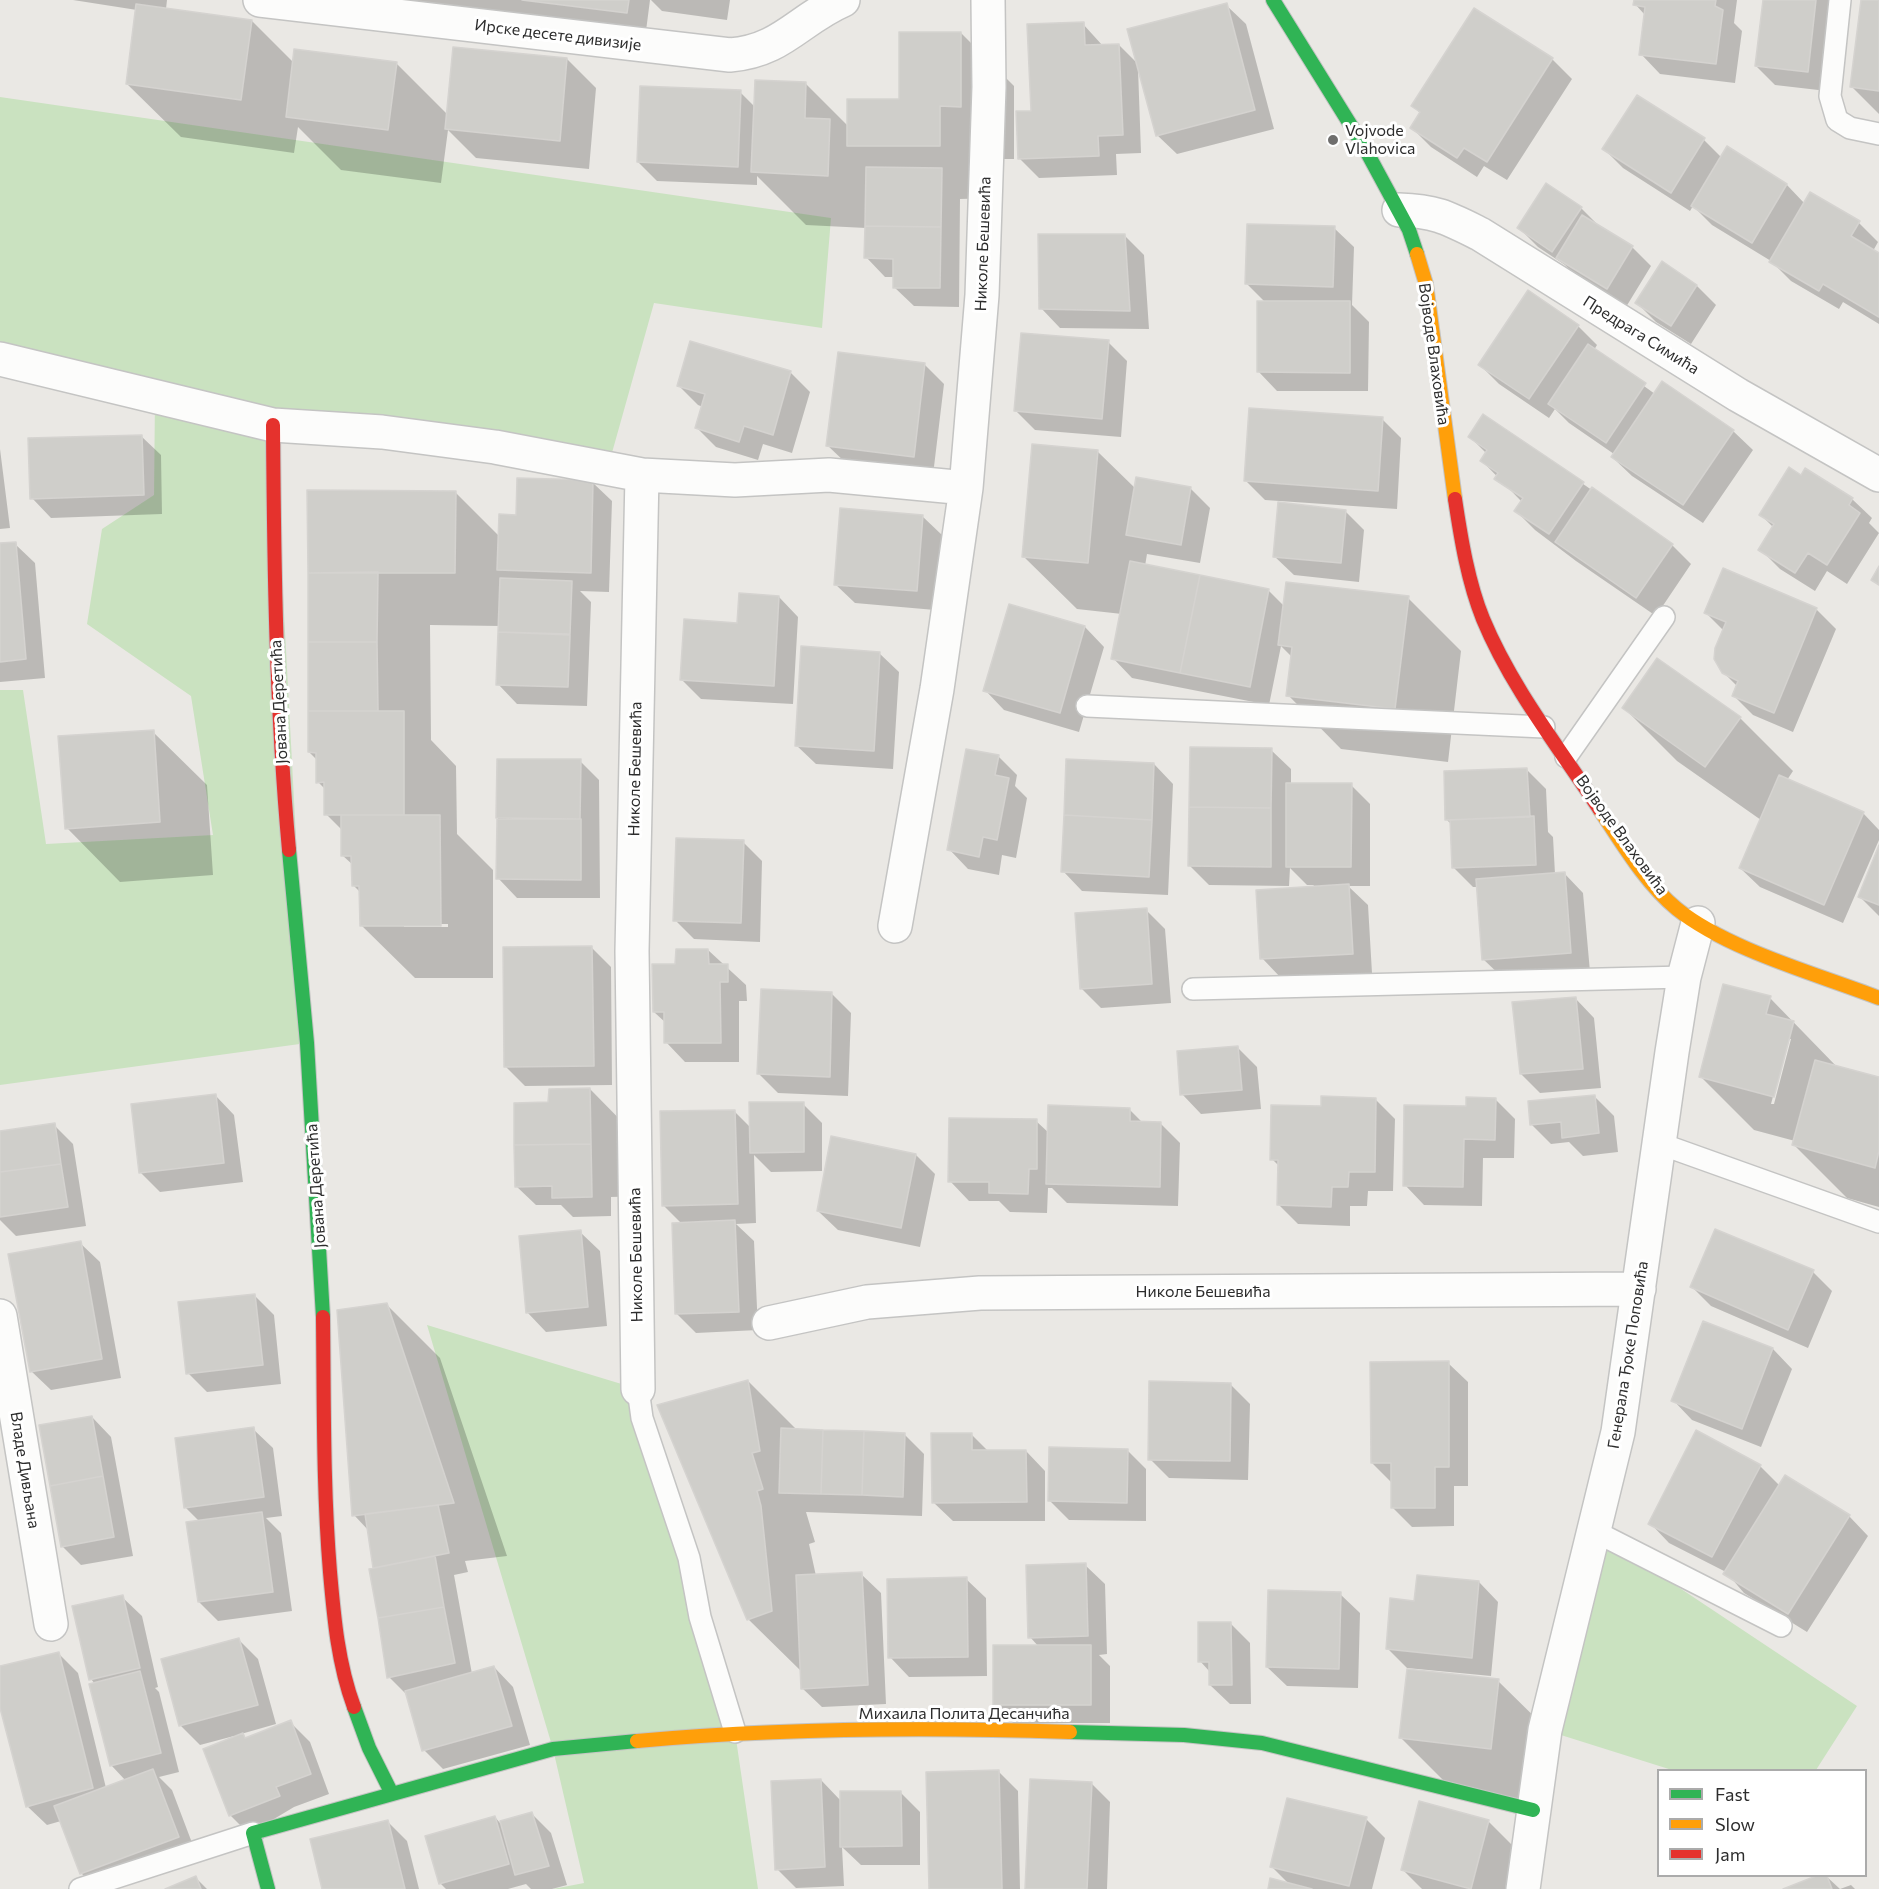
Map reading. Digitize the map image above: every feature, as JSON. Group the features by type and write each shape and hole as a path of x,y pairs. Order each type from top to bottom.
{"street":[{"name":"Ирске десете дивизије","path":"260,0 730,55 752,53 770,45 843,0"},
{"name":"Николе Бешевића","path":"895,926 939,678 966,488 982,295 989,87 988,0"},
{"name":"Војводе Влаховића","path":"1273,0 1321,74 1400,210 1409,230 1426,284 1461,542 1483,619 1496,647 1544,727 1652,883 1676,908 1698,923 1759,953 1879,998"},
{"name":"Предрага Симића","path":"1400,210 1427,210 1480,234 1738,395 1879,475"},
{"path":"0,359 273,425 382,432 495,447 642,475 735,480 829,475 966,488"},
{"name":"Јована Деретића","path":"273,425 275,623 281,766 307,1043 323,1290 325,1508 335,1628 346,1686 369,1748 392,1794"},
{"name":"Николе Бешевића","path":"638,1389 632,951 642,475"},
{"name":"Генерала Ђоке Поповића","path":"1523,1889 1545,1730 1618,1432 1658,1143 1684,977 1698,923"},
{"name":"Николе Бешевића","path":"769,1323 867,1302 980,1293 1639,1289"},
{"name":"Владе Дивљана","path":"0,1316 51,1624"},
{"name":"Михаила Полита Десанчића","path":"392,1794 553,1749 735,1732 944,1728 1184,1735 1262,1743 1533,1810"},
{"path":"268,1889 253,1833 392,1794"}],"lane":[{"path":"1840,0 1830,96 1837,120 1850,128 1879,135"},
{"path":"1566,757 1664,617"},
{"path":"1088,706 1544,727"},
{"path":"1193,989 1684,977"},
{"path":"1658,1143 1879,1222"},
{"path":"638,1389 642,1418 689,1558 700,1617 735,1732"},
{"path":"1594,1531 1781,1626"},
{"path":"80,1889 253,1833"}],"green space":[{"path":"0,97 831,218 822,328 654,303 608,467 274,425 307,1043 0,1085 0,690 23,690 46,844 213,835 191,696 87,624 102,529 154,495 155,397 0,359"},
{"path":"427,1325 638,1389 735,1732 758,1889 553,1889 584,1883 553,1749"},
{"path":"1594,1531 1857,1706 1817,1769 1669,1769 1545,1730"}],"building":[{"path":"522,0 629,0 627,13"},
{"path":"1634,0 1716,0 1715,6 1723,10 1716,64 1639,55 1645,7 1633,5"},
{"path":"1763,0 1816,0 1808,72 1755,66"},
{"path":"1861,0 1879,0 1879,91 1850,87"},
{"path":"1227,3 1255,110 1156,136 1127,29"},
{"path":"136,4 252,20 241,100 126,84"},
{"path":"1474,8 1553,58 1487,162 1464,148 1457,158 1410,128 1420,112 1411,106"},
{"path":"1084,22 1085,45 1119,44 1123,135 1098,136 1099,156 1018,159 1016,111 1031,111 1027,24"},
{"path":"899,32 961,32 961,107 940,106 940,146 847,146 847,99 899,99"},
{"path":"453,47 567,58 560,141 445,129"},
{"path":"294,49 397,62 388,130 286,117"},
{"path":"755,80 806,82 805,118 830,119 828,176 751,172"},
{"path":"640,86 741,90 738,167 637,162"},
{"path":"1637,95 1705,138 1671,193 1602,149"},
{"path":"1727,146 1787,184 1752,243 1691,206"},
{"path":"866,167 942,168 941,227 865,226"},
{"path":"1546,183 1582,207 1552,252 1517,228"},
{"path":"1810,192 1860,221 1851,236 1879,253 1879,317 1823,284 1819,291 1769,262"},
{"path":"1582,215 1633,246 1607,289 1556,258"},
{"path":"1247,224 1335,226 1333,287 1245,284"},
{"path":"865,226 941,227 940,288 893,288 893,259 864,258"},
{"path":"1038,234 1125,234 1130,311 1039,309"},
{"path":"1662,261 1697,285 1671,326 1635,303"},
{"path":"1528,290 1579,325 1529,399 1478,365"},
{"path":"1257,301 1350,301 1350,373 1257,372"},
{"path":"1021,333 1109,340 1102,419 1014,411"},
{"path":"690,341 791,371 773,435 744,426 739,442 695,428 705,394 677,386"},
{"path":"1588,344 1646,383 1606,443 1548,404"},
{"path":"838,352 925,363 914,457 826,446"},
{"path":"1662,381 1734,430 1683,505 1611,457"},
{"path":"1249,408 1383,417 1378,491 1244,481"},
{"path":"1483,414 1584,482 1549,534 1514,511 1523,498 1494,479 1498,473 1480,461 1487,450 1468,437"},
{"path":"142,435 144,495 30,499 28,438"},
{"path":"1032,444 1098,450 1088,563 1022,557"},
{"path":"1789,467 1801,475 1805,468 1853,498 1849,505 1860,513 1827,565 1808,553 1795,573 1758,550 1774,524 1759,515"},
{"path":"1136,477 1191,487 1181,545 1126,535"},
{"path":"517,478 593,480 591,573 497,570 499,514 516,515"},
{"path":"1592,487 1673,544 1636,598 1555,542"},
{"path":"307,490 456,491 455,573 308,573"},
{"path":"1278,502 1346,510 1341,563 1273,557"},
{"path":"840,508 923,515 917,591 834,585"},
{"path":"16,542 26,659 0,662 0,543"},
{"path":"1130,561 1200,575 1180,673 1111,659"},
{"path":"1879,566 1879,585 1871,580"},
{"path":"1723,568 1817,608 1774,713 1732,696 1738,681 1722,673 1714,659 1715,648 1726,622 1704,613"},
{"path":"378,572 377,642 308,642 308,573"},
{"path":"1200,575 1269,589 1250,687 1180,673"},
{"path":"500,578 572,581 570,634 498,632"},
{"path":"1286,582 1409,596 1395,709 1286,696 1292,647 1278,645"},
{"path":"739,593 779,596 774,686 680,680 684,619 737,623"},
{"path":"1009,604 1085,626 1060,713 983,691"},
{"path":"498,632 570,635 568,687 496,685"},
{"path":"308,642 377,642 378,711 308,711"},
{"path":"801,646 880,652 874,751 795,746"},
{"path":"1657,658 1741,717 1705,767 1622,708"},
{"path":"308,711 404,711 404,815 324,815 324,782 316,783 316,753 308,752"},
{"path":"154,730 160,822 65,829 58,736"},
{"path":"1190,747 1272,748 1271,808 1189,807"},
{"path":"966,749 999,755 995,775 1009,778 997,840 983,837 979,857 947,850"},
{"path":"497,759 581,759 580,819 496,818"},
{"path":"1066,759 1154,763 1152,820 1064,815"},
{"path":"1527,768 1530,817 1445,820 1444,771"},
{"path":"1779,775 1864,812 1824,905 1739,868"},
{"path":"1286,783 1352,783 1351,867 1286,867"},
{"path":"1189,807 1271,808 1271,867 1188,866"},
{"path":"341,815 440,815 441,926 360,926 359,886 352,886 351,856 341,856"},
{"path":"1064,815 1152,820 1149,877 1061,872"},
{"path":"1534,816 1536,865 1452,868 1450,820"},
{"path":"497,819 581,819 581,880 496,879"},
{"path":"676,838 744,840 741,923 673,921"},
{"path":"1879,845 1879,905 1858,897"},
{"path":"1565,872 1571,953 1482,960 1476,879"},
{"path":"1349,884 1353,954 1260,959 1256,890"},
{"path":"1147,908 1152,984 1080,989 1075,913"},
{"path":"592,946 594,1066 504,1067 503,947"},
{"path":"676,949 708,949 709,964 728,964 728,982 720,982 721,1043 664,1043 664,1012 653,1012 652,964 675,964"},
{"path":"1723,984 1771,996 1766,1014 1794,1021 1774,1097 1699,1077"},
{"path":"761,989 832,992 830,1077 757,1074"},
{"path":"1576,997 1583,1069 1520,1074 1512,1002"},
{"path":"1238,1046 1242,1090 1180,1095 1177,1051"},
{"path":"1815,1060 1879,1077 1879,1151 1875,1168 1792,1145"},
{"path":"590,1088 591,1144 514,1145 514,1103 548,1102 549,1089"},
{"path":"216,1094 224,1163 139,1173 131,1104"},
{"path":"1595,1095 1599,1133 1562,1138 1561,1122 1530,1125 1528,1101"},
{"path":"1321,1096 1376,1098 1375,1172 1349,1172 1348,1187 1332,1187 1331,1207 1277,1205 1278,1160 1270,1160 1271,1105 1321,1106"},
{"path":"1466,1097 1496,1098 1495,1140 1464,1139 1463,1187 1403,1186 1404,1105 1466,1106"},
{"path":"749,1102 804,1102 804,1152 750,1153"},
{"path":"1048,1105 1130,1108 1130,1121 1161,1122 1160,1187 1046,1184"},
{"path":"735,1110 738,1204 662,1206 660,1111"},
{"path":"949,1118 1037,1119 1037,1169 1029,1169 1028,1194 989,1193 989,1182 948,1182"},
{"path":"55,1123 61,1164 0,1172 0,1131"},
{"path":"831,1136 916,1154 901,1228 817,1211"},
{"path":"591,1144 592,1197 552,1198 552,1186 515,1187 514,1145"},
{"path":"61,1164 68,1207 0,1217 0,1172"},
{"path":"735,1220 739,1312 675,1314 672,1223"},
{"path":"1715,1229 1814,1270 1788,1330 1690,1287"},
{"path":"581,1230 588,1307 526,1313 519,1236"},
{"path":"81,1241 102,1359 30,1372 8,1254"},
{"path":"255,1294 263,1365 186,1374 178,1302"},
{"path":"387,1303 454,1503 352,1516 337,1310"},
{"path":"1703,1321 1773,1348 1742,1429 1671,1401"},
{"path":"1449,1361 1449,1467 1435,1467 1435,1508 1391,1508 1391,1463 1371,1463 1370,1362"},
{"path":"748,1380 760,1451 752,1453 763,1489 757,1491 761,1506 772,1611 747,1620 657,1405"},
{"path":"1149,1381 1231,1383 1230,1461 1148,1460"},
{"path":"92,1416 103,1476 50,1486 39,1425"},
{"path":"254,1427 264,1497 184,1508 175,1438"},
{"path":"781,1428 823,1430 821,1494 779,1493"},
{"path":"823,1430 864,1431 862,1495 821,1494"},
{"path":"1696,1430 1761,1465 1712,1557 1648,1524"},
{"path":"864,1431 905,1433 903,1497 862,1495"},
{"path":"931,1433 972,1433 972,1450 1026,1450 1027,1502 932,1503"},
{"path":"1049,1447 1128,1449 1127,1503 1048,1501"},
{"path":"1785,1475 1850,1515 1788,1614 1723,1574"},
{"path":"103,1476 114,1537 61,1547 50,1486"},
{"path":"438,1505 449,1553 373,1568 365,1514"},
{"path":"262,1512 273,1592 198,1602 186,1522"},
{"path":"435,1556 444,1607 378,1618 369,1569"},
{"path":"1086,1563 1088,1636 1028,1638 1026,1565"},
{"path":"862,1572 868,1685 801,1689 796,1575"},
{"path":"1417,1575 1479,1581 1472,1658 1386,1649 1390,1598 1414,1601"},
{"path":"967,1577 968,1657 888,1658 887,1579"},
{"path":"1268,1590 1341,1592 1339,1669 1266,1667"},
{"path":"123,1595 140,1668 89,1680 72,1606"},
{"path":"444,1607 455,1663 387,1678 378,1618"},
{"path":"1198,1622 1231,1622 1232,1685 1209,1685 1209,1662 1198,1662"},
{"path":"239,1638 258,1705 179,1726 161,1659"},
{"path":"993,1645 1091,1645 1091,1705 993,1705"},
{"path":"59,1652 93,1788 26,1807 0,1708 0,1666"},
{"path":"494,1666 512,1726 422,1751 405,1691"},
{"path":"1407,1669 1499,1679 1491,1749 1399,1738"},
{"path":"140,1671 161,1753 110,1766 89,1684"},
{"path":"291,1720 311,1774 276,1787 280,1796 229,1816 203,1749 243,1733 245,1738"},
{"path":"153,1769 179,1837 80,1874 54,1806"},
{"path":"999,1770 1002,1889 929,1889 926,1772"},
{"path":"821,1779 825,1867 775,1870 771,1781"},
{"path":"1030,1779 1092,1782 1087,1889 1025,1889"},
{"path":"840,1791 901,1791 902,1846 840,1847"},
{"path":"1287,1798 1367,1817 1349,1886 1270,1867"},
{"path":"1419,1801 1489,1820 1471,1889 1401,1870"},
{"path":"532,1812 549,1866 515,1875 500,1821"},
{"path":"495,1816 509,1864 439,1884 425,1836"},
{"path":"388,1820 405,1889 322,1889 310,1839"},
{"path":"196,1876 201,1889 165,1889"},
{"path":"1813,1877 1827,1877 1832,1889 1783,1889"},
{"path":"1270,1878 1312,1889 1268,1889"}],"traffic: fast":[{"path":"1273,0 1363,145 1409,230 1417,254"},
{"path":"289,850 307,1043 323,1317"},
{"path":"354,1707 369,1748 392,1794"},
{"path":"1070,1732 1184,1735 1262,1743 1533,1810"},
{"path":"268,1889 253,1833 553,1749 637,1741"}],"traffic: slow":[{"path":"1417,254 1426,284 1455,499"},
{"path":"1600,810 1655,888 1677,909 1698,924 1747,949 1879,998"},
{"path":"637,1741 799,1731 961,1729 1070,1732"}],"traffic: jam":[{"path":"273,425 278,691 289,850"},
{"path":"1455,499 1473,590 1494,644 1522,693 1600,810"},
{"path":"323,1317 325,1477 330,1572 340,1658 354,1707"}],"place":[{"name":"Vojvode Vlahovica","path":"1333,140"}]}
